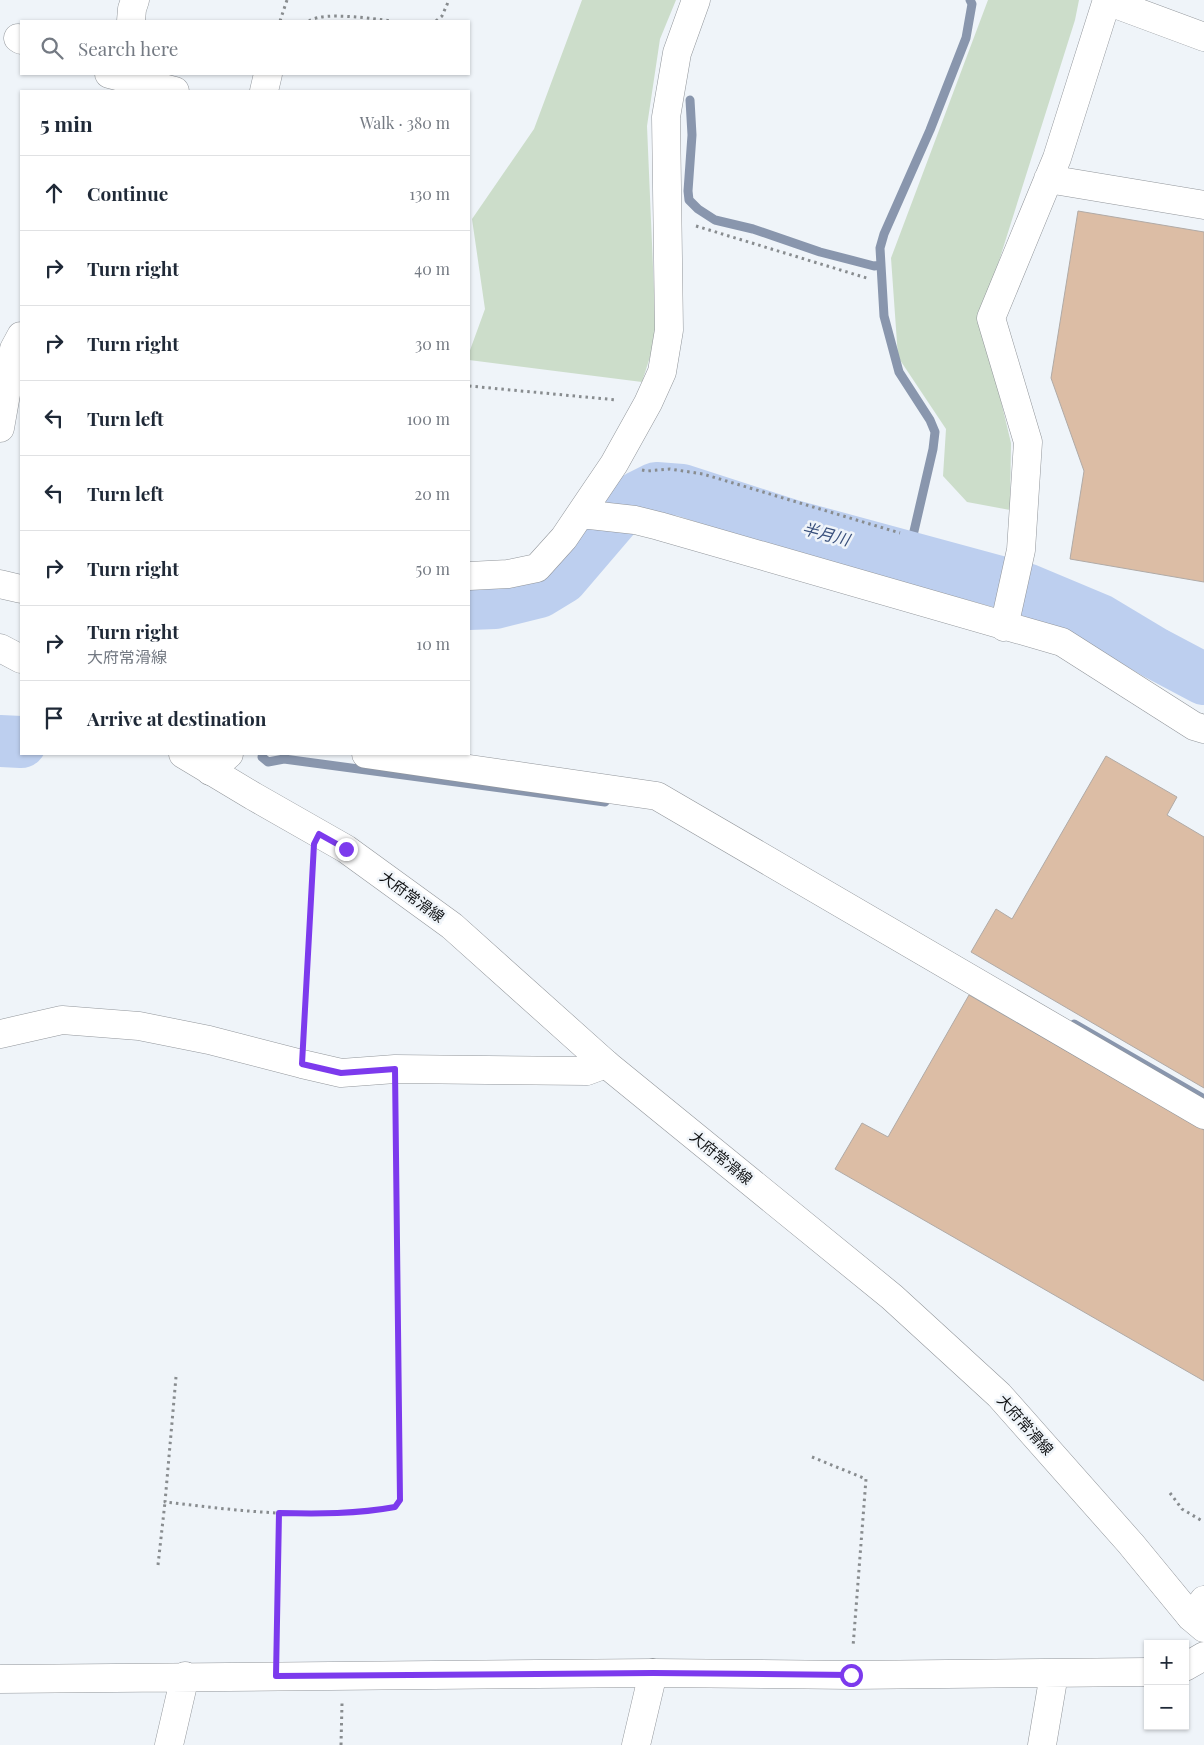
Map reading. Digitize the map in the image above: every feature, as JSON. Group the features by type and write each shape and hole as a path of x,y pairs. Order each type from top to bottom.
{"street":[{"path":"131,20 135,0"},
{"path":"470,576 508,574 537,568 564,538 589,516 614,464 648,403 662,372 669,330 666,117 677,53 696,0"},
{"path":"1004,627 1021,550 1028,442 990,318 1057,158 1107,0 1204,37"},
{"path":"264,90 268,75"},
{"path":"122,80 170,90"},
{"path":"1048,179 1204,205"},
{"path":"0,428 14,389 14,348 20,338"},
{"path":"589,516 635,520 659,526 1004,627 1062,642 1194,726 1204,728"},
{"path":"0,584 20,589"},
{"path":"0,648 20,658"},
{"name":"大府常滑線","path":"187,755 220,762 319,834 346,849 452,926 606,1064 892,1297 998,1395 1131,1544 1200,1615"},
{"path":"373,755 657,796 1204,1115"},
{"path":"0,1034 62,1020 139,1026 209,1040 341,1073 395,1069 587,1071 606,1064"},
{"path":"1189,1665 1204,1656"},
{"path":"0,1679 653,1673 851,1675 1144,1672"},
{"path":"636,1745 653,1673"},
{"path":"1042,1745 1054,1674"},
{"path":"169,1745 184,1676"}],"path":[{"path":"280,20 287,0"},
{"path":"437,20 442,16 449,0"},
{"path":"312,20 325,16 384,20"},
{"path":"668,221 679,222 870,279"},
{"path":"470,386 648,403"},
{"path":"614,464 647,471 670,469 703,474 900,533"},
{"path":"302,1064 314,844 319,834"},
{"path":"165,1502 254,1513 328,1514 395,1507 400,1500 395,1069"},
{"path":"158,1566 176,1376"},
{"path":"812,1457 866,1479 851,1675"},
{"path":"1170,1493 1182,1509 1204,1522"},
{"path":"276,1676 279,1513"},
{"path":"341,1745 342,1675"}],"green space":[{"path":"582,0 676,0 660,39 647,126 656,338 642,382 470,360 470,350 485,309 472,219 534,129"},
{"path":"988,0 1079,0 1075,20 981,318 1011,443 1010,510 967,502 943,476 946,429 898,357 891,258"}],"building":[{"path":"1078,211 1204,232 1204,582 1070,559 1084,471 1051,378"},
{"path":"1106,756 1177,797 1167,815 1204,837 1204,1088 971,952 996,909 1012,919"},
{"path":"969,995 1204,1130 1204,1381 835,1169 862,1123 888,1137"}],"waterway":[{"path":"908,557 933,449 935,432 930,420 899,372 884,316 880,248 884,234 930,130 966,38 972,4 970,0"},
{"path":"690,100 692,135 688,191 689,200 698,209 715,220 753,229 820,252 874,266 880,265"},
{"name":"半月川","path":"470,604 495,603 539,592 562,578 621,509 656,488 682,490 790,525 1026,589 1100,620 1155,653 1204,679"},
{"name":"半月川","path":"0,741 20,742"},
{"path":"262,757 268,762 284,759 605,802"},
{"path":"1074,1024 1204,1099"}],"route":[{"path":"346,849 319,834 314,844 302,1064 341,1073 395,1069 400,1500 395,1507 377,1510 328,1514 279,1513 276,1676 653,1673 851,1675"}]}
